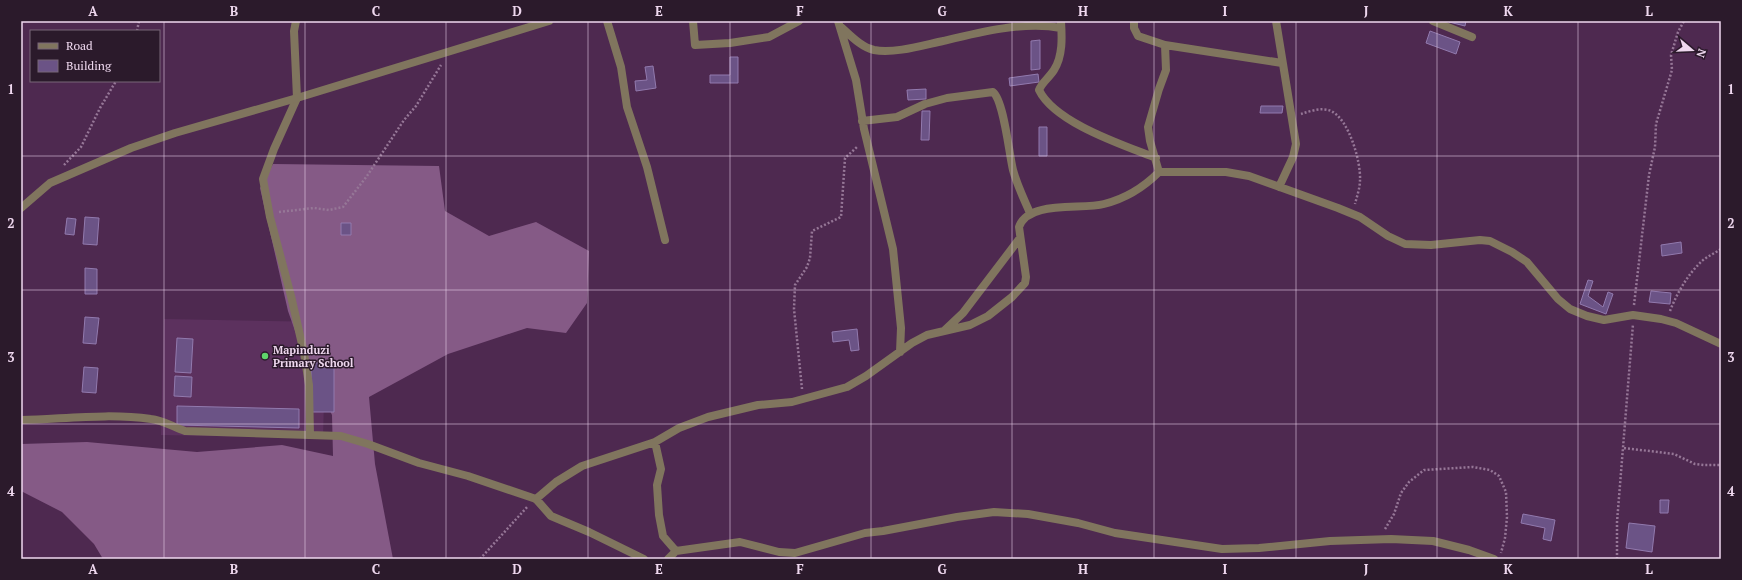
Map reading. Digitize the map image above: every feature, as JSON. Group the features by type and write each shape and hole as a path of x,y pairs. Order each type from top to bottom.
{"street":[{"path":"296,21 294,31 297,98 274,149 263,178 269,212 304,353 309,384 310,435"},
{"path":"21,208 50,183 131,148 175,133 297,98 549,21"},
{"path":"607,21 621,67 627,107 647,167 665,240"},
{"path":"693,21 695,45 730,43 769,37 799,21"},
{"path":"1134,21 1134,28 1138,36 1165,45 1282,63"},
{"path":"1276,21 1296,144 1293,157 1279,187"},
{"path":"1433,21 1472,37"},
{"path":"839,24 854,39 873,50 886,50 919,46 976,33 1032,25 1061,24 1060,52 1057,65 1039,90 1042,95 1054,108 1081,126 1156,158"},
{"path":"839,24 856,80 862,121 893,249 901,328 900,352"},
{"path":"1159,172 1150,141 1148,126 1166,70 1165,45"},
{"path":"862,121 897,118 925,104 947,98 993,92 997,97 1003,117 1015,177 1030,213"},
{"path":"536,499 556,482 582,466 654,442 679,428 708,417 758,405 803,400 847,387 927,335 970,326 988,316 1012,297 1026,283 1019,227 1020,222 1030,213 1049,208 1103,205 1122,198 1159,172 1226,172 1249,176 1302,194 1360,217 1388,236 1405,244 1431,246 1480,240 1490,241 1512,252 1527,262 1558,299 1570,309 1587,316 1604,320 1633,315 1676,323 1721,344"},
{"path":"944,331 963,313 1020,238"},
{"path":"21,420 109,417 151,418 166,422 185,430 341,436 368,444 419,463 468,476 536,499 551,516 589,532 644,559"},
{"path":"654,442 661,469 657,485 663,536 676,551"},
{"path":"668,559 676,551 740,542 779,552 795,553 864,533 994,512 1028,514 1078,523 1115,533 1222,549 1259,548 1330,541 1378,539 1433,541 1469,550 1494,559"}],"path":[{"path":"1616,559 1617,522 1624,448 1633,315 1645,204 1655,147 1656,124 1672,70 1671,55 1678,32 1684,21"},
{"path":"269,212 314,208 329,210 343,207 367,176 404,120 416,106 449,52"},
{"path":"62,167 81,147 100,108 115,82"},
{"path":"1292,118 1302,113 1315,110 1330,111 1339,116 1356,149 1360,167 1360,181 1353,214"},
{"path":"803,400 794,309 795,285 807,267 810,258 812,231 841,217 845,158 856,148 864,129"},
{"path":"1666,321 1680,290 1693,271 1704,260 1721,250"},
{"path":"1624,448 1674,454 1687,461 1700,464 1721,465"},
{"path":"1378,539 1394,514 1400,492 1417,475 1424,470 1474,467 1490,470 1499,476 1506,492 1508,517 1500,559"},
{"path":"480,559 504,531 536,499"}],"shaded area":[{"path":"273,164 439,166 445,211 489,236 536,222 589,251 587,303 566,333 527,328 448,354 369,397 375,464 393,559 103,559 94,544 62,512 21,491 21,444 87,442 197,452 282,445 333,456 332,415 306,362 288,311 260,188"},
{"name":"Mapinduzi Primary School","path":"164,319 326,322 323,438 161,435"}],"building":[{"path":"1449,21 1466,21 1465,26"},
{"path":"1430,31 1460,42 1456,54 1426,43"},
{"path":"1040,40 1040,69 1031,70 1031,41"},
{"path":"730,57 738,57 738,83 710,83 710,75 730,75"},
{"path":"653,66 656,88 636,91 635,81 647,80 645,67"},
{"path":"1038,74 1039,82 1010,86 1009,78"},
{"path":"926,89 926,99 908,100 907,90"},
{"path":"1261,106 1283,106 1282,113 1260,113"},
{"path":"922,111 930,111 929,140 921,140"},
{"path":"1039,127 1047,127 1047,156 1039,156"},
{"path":"85,217 99,218 97,245 83,244"},
{"path":"67,218 76,219 74,235 65,234"},
{"path":"341,223 351,223 351,235 341,235"},
{"path":"1681,242 1682,253 1662,256 1661,245"},
{"path":"85,268 97,269 97,294 85,294"},
{"path":"1588,280 1593,281 1588,296 1603,307 1608,292 1613,294 1606,314 1580,304"},
{"path":"1651,291 1671,293 1670,304 1649,302"},
{"path":"85,317 99,318 96,344 83,343"},
{"path":"857,329 859,350 851,351 849,340 833,342 832,332"},
{"path":"177,338 193,339 191,373 175,372"},
{"path":"334,362 334,412 311,412 311,363"},
{"path":"84,367 98,368 96,393 82,392"},
{"path":"175,376 192,377 191,397 174,396"},
{"path":"177,406 299,409 299,428 177,425"},
{"path":"1660,500 1669,500 1668,513 1660,513"},
{"path":"1523,514 1555,520 1551,541 1543,539 1545,528 1521,523"},
{"path":"1629,523 1655,526 1652,552 1626,548"}],"place":[{"name":"Mapinduzi Primary School","path":"265,356"}]}
